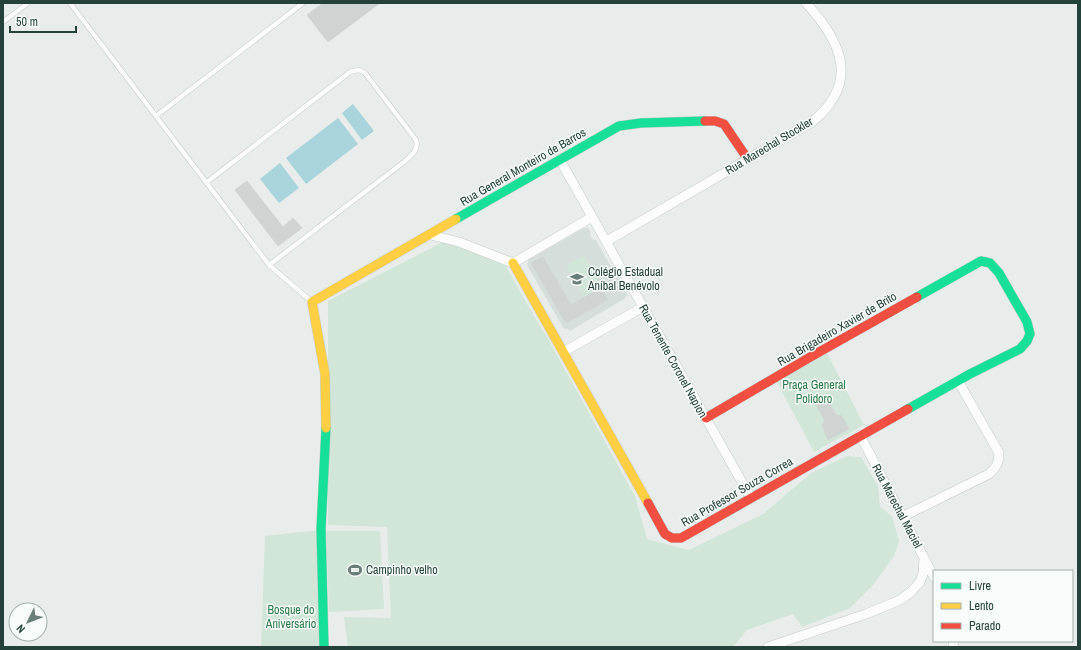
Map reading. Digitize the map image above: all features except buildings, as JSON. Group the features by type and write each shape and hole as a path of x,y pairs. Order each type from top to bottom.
{"street":[{"name":"Rua Marechal Stockler","path":"607,241 747,158 812,122 823,113 837,93 841,70 840,62 837,47 828,29 806,3"},
{"name":"Rua General Monteiro de Barros","path":"312,302 620,126 642,123 715,120 724,124 747,158"},
{"name":"Rua Tenente Coronel Napion","path":"560,160 751,498"},
{"path":"431,235 460,242 513,263 592,217"},
{"name":"Rua Professor Souza Correa","path":"513,263 612,437 665,534 672,538 681,538 958,381 1020,348 1027,341 1030,334 1027,322 1003,280 990,263 981,261"},
{"name":"Rua Brigadeiro Xavier de Brito","path":"706,418 812,356 981,261"},
{"path":"312,302 325,374 326,434 321,530 324,647"},
{"path":"563,352 643,307"},
{"path":"902,517 989,474 996,468 999,462 999,453 958,381"},
{"name":"Rua Marechal Maciel","path":"860,436 933,575"},
{"path":"768,647 866,614 900,600 912,592 920,582 923,574 924,558"}],"lane":[{"path":"3,22 28,3"},
{"path":"70,3 269,265 312,302"},
{"path":"156,116 303,3"},
{"path":"207,182 350,72 356,70 361,70 365,73 416,140 416,150 404,162 269,265"}],"shaded area":[{"name":"Colégio Estadual Aníbal Benévolo","path":"584,228 588,228 592,239 596,240 627,295 624,299 570,331 568,329 564,329 527,265 528,260"}],"green space":[{"path":"445,241 506,266 635,496 647,539 689,550 763,514 811,473 847,456 861,457 878,486 880,507 892,516 899,541 894,556 873,585 850,608 802,627 793,614 747,630 733,647 348,647 344,617 391,618 387,527 328,525 328,301"},
{"path":"584,255 602,287 584,297 566,266"},
{"name":"Praça General Polidoro","path":"826,351 864,425 814,452 776,380"},
{"name":"Bosque do Aniversário","path":"320,530 320,647 261,647 265,536"},
{"name":"Campinho velho","path":"326,531 380,531 384,609 329,612"}],"water":[{"path":"353,104 374,131 362,140 342,113"},
{"path":"338,118 358,144 306,184 286,158"},
{"path":"280,163 299,188 279,203 260,179"}],"traffic: fast":[{"path":"456,219 619,126 641,123 705,121"},
{"path":"908,409 970,374 1020,349 1027,341 1030,334 1027,322 999,273 990,263 981,261 917,297"},
{"path":"324,647 321,529 326,428"}],"traffic: slow":[{"path":"326,428 325,374 312,302 456,219"},
{"path":"513,263 648,503"}],"traffic: jam":[{"path":"705,121 715,121 724,124 747,158"},
{"path":"706,418 917,297"},
{"path":"648,503 665,534 672,538 681,538 908,409"}],"place":[{"name":"Colégio Estadual Aníbal Benévolo","path":"577,279"},
{"name":"Campinho velho","path":"355,570"}]}
